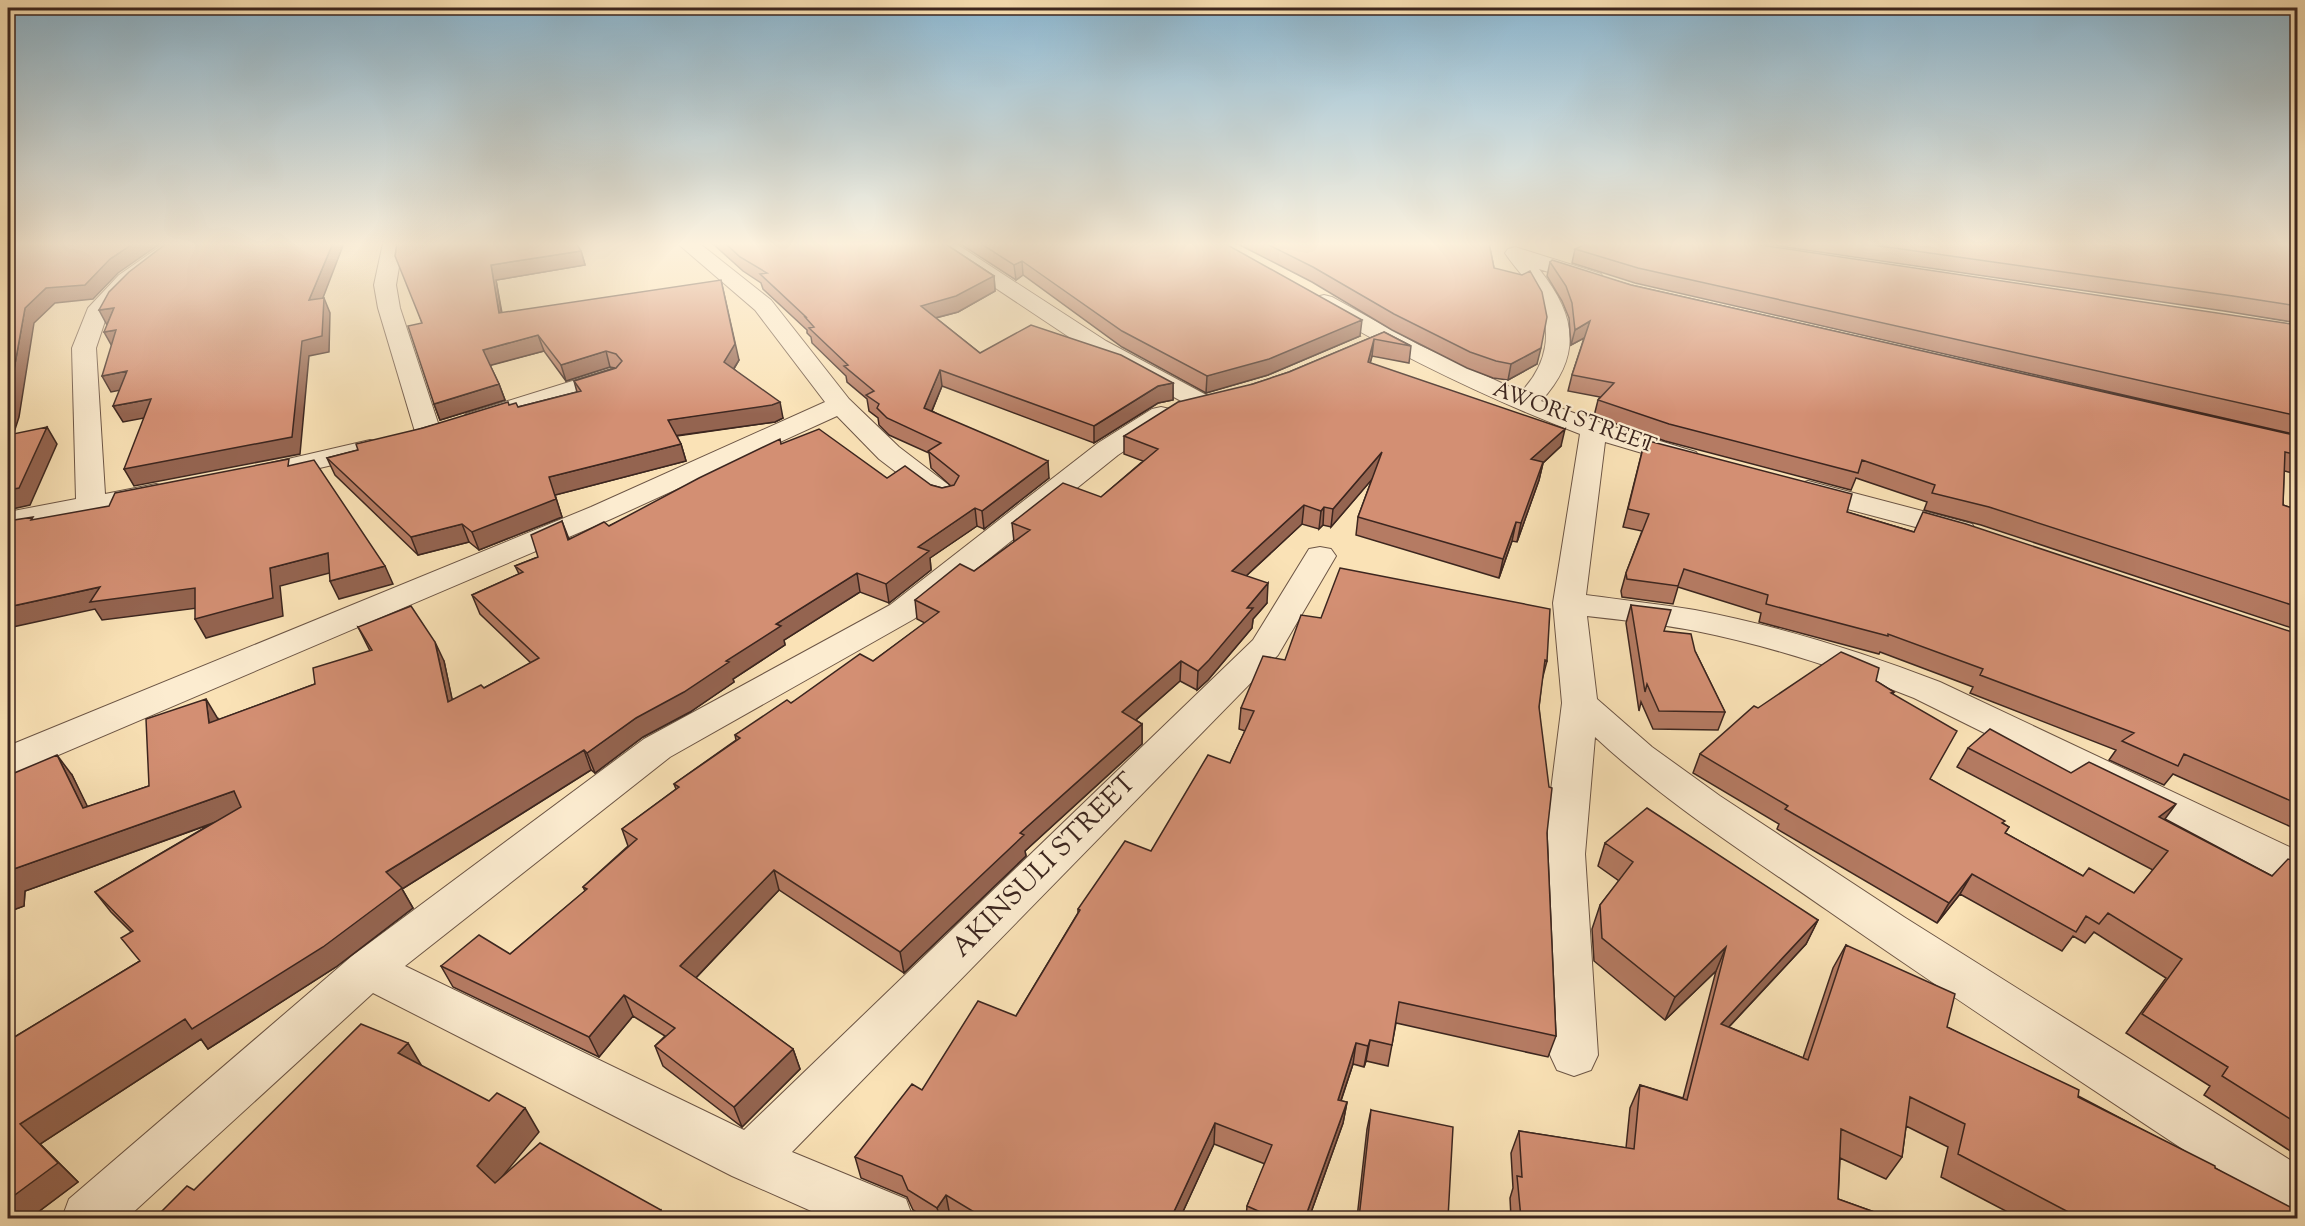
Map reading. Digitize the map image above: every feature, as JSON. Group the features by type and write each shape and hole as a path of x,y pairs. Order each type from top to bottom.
{"street":[{"path":"91,505 84,348 96,313 108,300"},
{"path":"388,300 410,439"},
{"path":"757,300 840,405 889,453 944,495"},
{"path":"88,1218 368,969 657,748 902,612 1108,449 1168,411 1212,400 1098,346 1028,300"},
{"name":"AWORI STREET","path":"1318,300 1373,342 1594,429 1711,464"},
{"path":"1525,403 1548,376 1559,350 1557,321 1550,300"},
{"path":"243,477 410,439 611,377"},
{"path":"8,761 590,518 840,405"},
{"path":"1574,1055 1564,854 1580,704 1569,603 1582,494 1594,429"},
{"path":"1778,482 1981,536"},
{"path":"8,521 185,488"},
{"name":"AKINSULI STREET","path":"750,1159 1266,647 1320,556"},
{"path":"1569,603 1709,623 1814,649 1874,668 1927,690 2298,870"},
{"path":"1580,704 1640,756 1706,806 1889,930 2298,1195"},
{"path":"368,969 750,1159 887,1218"}],"building":[{"path":"8,300 33,300 25,308 8,403"},
{"path":"104,300 324,300 322,336 302,341 292,437 124,469 151,399 113,406 127,371 102,376 116,330 104,332 114,308 99,310"},
{"path":"413,300 497,300 499,313 585,300 725,300 735,344 724,362 780,402 668,420 681,444 549,477 556,499 472,532 462,524 411,537 327,458 358,450 356,444 423,428 508,402 509,405 516,403 518,407 581,391 574,381 616,368 622,361 616,354 606,351 561,365 538,335 483,350 499,384 434,404 408,326 422,323"},
{"path":"788,300 941,300 921,306 980,353 1031,325 1121,355 1173,383 1158,386 1094,426 940,370 924,408 1048,461 982,511 975,508 918,547 929,551 886,584 857,573 776,624 781,626 726,661 729,662 684,692 636,718 587,753 584,750 386,872 402,888 323,947 192,1029 185,1019 20,1124 58,1163 8,1200 8,1041 140,961 121,938 133,931 95,892 241,807 234,791 8,871 8,780 14,778 12,774 57,755 83,808 149,786 146,719 206,699 209,723 315,684 313,668 372,650 358,627 411,606 435,642 448,702 481,685 484,688 539,658 472,595 523,572 515,566 538,557 531,535 562,521 568,540 604,522 609,526 699,478 780,439 781,444 819,429 887,478 905,466 931,485 942,488 954,485 959,476 928,451 941,443 887,418 877,408 879,404 866,395 874,391 844,366 848,365 809,328 814,327"},
{"path":"1078,300 1327,300 1362,320 1269,359 1207,376 1122,331"},
{"path":"1370,300 1544,300 1547,317 1541,348 1511,364 1470,352"},
{"path":"1571,300 1698,300 2298,436 2298,455 2285,452 2283,505 2298,510 2298,607 1989,507 1932,493 1935,485 1862,460 1858,473 1669,424 1598,400 1614,383 1572,375 1590,321 1575,330"},
{"path":"1782,300 2131,300 2298,325 2298,416"},
{"path":"2260,300 2298,300 2298,306"},
{"path":"1384,332 1411,346 1374,339 1368,362 1565,429 1531,459 1543,462 1521,523 1516,522 1503,559 1358,517 1382,452 1333,509 1324,507 1321,511 1304,505 1232,571 1268,583 1247,608 1253,608 1209,660 1198,671 1181,661 1122,712 1142,724 1020,833 1024,835 900,952 774,870 680,966 793,1049 734,1107 655,1046 675,1028 624,995 589,1037 441,966 479,935 510,954 587,889 583,887 637,839 622,829 679,787 674,784 740,738 735,735 787,700 791,703 860,654 873,661 939,612 915,600 960,564 974,571 1030,530 1012,523 1063,483 1101,497 1158,449 1124,436 1178,402 1253,384 1289,372"},
{"path":"47,427 19,488 8,490 8,435"},
{"path":"1645,440 1852,494 1847,512 1914,532 1923,512 1966,524 2298,634 2298,804 2184,754 2178,766 2122,741 2134,733 1980,675 1983,669 1888,634 1888,636 1766,604 1768,595 1684,569 1678,586 1627,579 1626,573 1649,514 1628,509"},
{"path":"289,459 288,466 314,460 385,566 330,581 328,553 270,568 273,598 195,619 195,588 90,602 100,587 8,607 8,521 33,517 31,520 109,506 115,493"},
{"path":"1340,568 1550,609 1547,661 1545,660 1539,707 1549,787 1552,788 1547,833 1556,1036 1399,1002 1392,1045 1370,1040 1368,1046 1356,1043 1338,1100 1347,1102 1305,1218 1274,1218 1247,1206 1272,1145 1215,1123 1171,1218 984,1218 946,1195 937,1208 908,1190 902,1176 855,1157 912,1084 922,1090 978,1001 1016,1016 1080,910 1078,909 1125,841 1151,851 1208,755 1230,763 1254,711 1241,708 1263,656 1285,660 1301,615 1321,618"},
{"path":"1631,605 1671,610 1664,631 1691,634 1695,651 1725,712 1659,711 1647,684 1645,692"},
{"path":"1841,652 1879,668 1876,681 1894,692 1891,693 1957,731 1930,779 2005,821 2002,823 2009,827 2005,833 2083,876 2089,868 2134,893 2168,851 1968,748 1990,729 2071,773 2089,762 2176,804 2159,817 2272,876 2288,859 2298,862 2298,1124 2222,1076 2228,1067 2142,1014 2182,959 2108,913 2099,924 2086,916 2076,932 1972,874 1949,903 1785,809 1788,806 1700,754 1754,706 1758,708"},
{"path":"1647,808 1818,920 1721,1024 1808,1060 1846,945 1955,994 1947,1027 2079,1090 2078,1097 2298,1211 2298,1218 2076,1218 1958,1154 1965,1124 1910,1097 1902,1157 1841,1129 1838,1199 1891,1218 1521,1218 1517,1176 1522,1177 1519,1131 1634,1149 1640,1085 1687,1100 1726,947 1675,997 1602,938 1600,905 1633,862 1605,843"},
{"path":"361,1024 408,1043 398,1053 489,1101 497,1093 525,1108 477,1166 495,1183 540,1143 661,1210 655,1218 155,1218 187,1186 194,1190"},
{"path":"1371,1110 1453,1127 1448,1218 1359,1218"}]}
